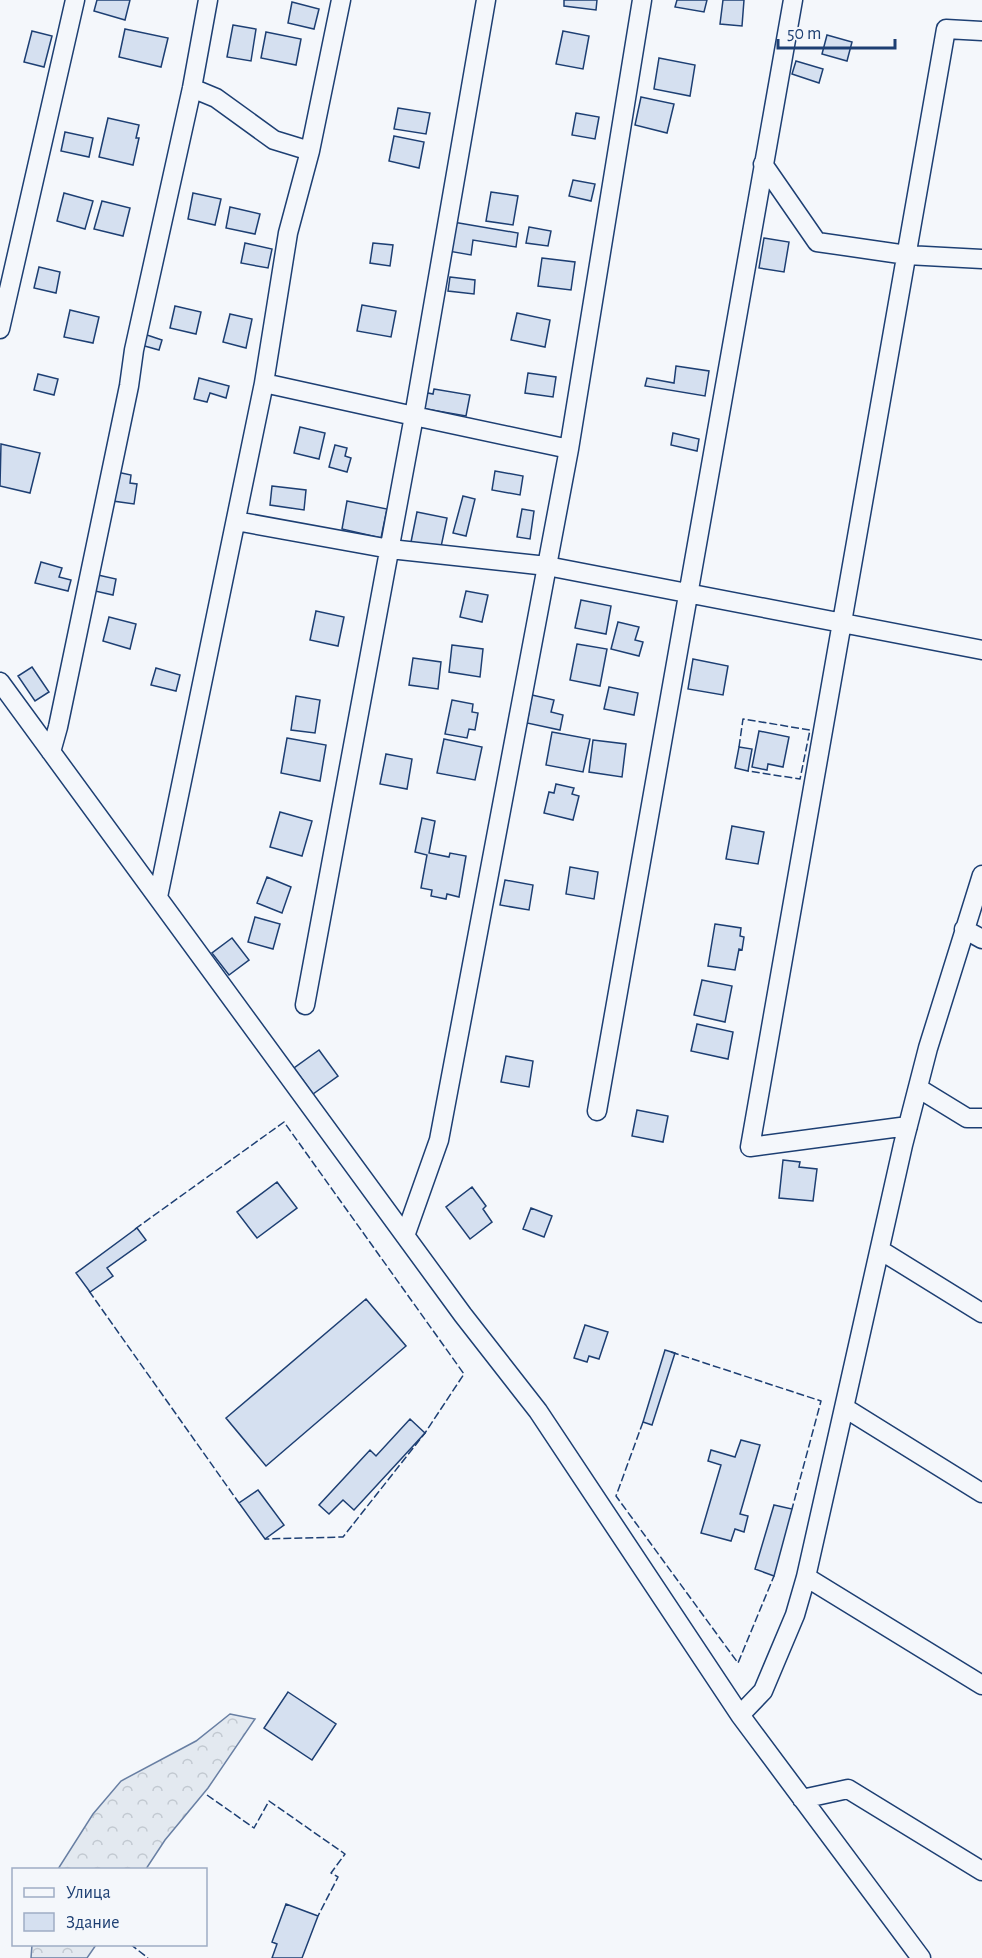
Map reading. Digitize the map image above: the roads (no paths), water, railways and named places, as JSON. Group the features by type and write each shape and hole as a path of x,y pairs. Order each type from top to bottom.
{"street":[{"path":"0,329 75,0"},
{"path":"51,752 129,386 134,350 192,88 208,0"},
{"path":"158,897 264,383 288,233 310,151 341,0"},
{"path":"305,1005 414,416 486,0"},
{"path":"405,1236 439,1140 569,449 642,0"},
{"path":"597,1111 793,0"},
{"path":"908,1126 750,1148 946,30 982,32"},
{"path":"192,88 216,98 274,140 310,151"},
{"path":"763,164 817,242 907,255 982,259"},
{"path":"264,383 569,449"},
{"path":"236,521 390,549 547,566 982,650"},
{"path":"0,682 463,1315 538,1411 740,1715 921,1958"},
{"path":"740,1715 763,1691 795,1616 845,1408 908,1126 964,929 982,875"},
{"path":"964,929 982,939"},
{"path":"918,1088 977,1121"},
{"path":"880,1250 982,1313"},
{"path":"845,1408 982,1494"},
{"path":"806,1577 982,1684"},
{"path":"802,1799 848,1789 982,1871"}]}
